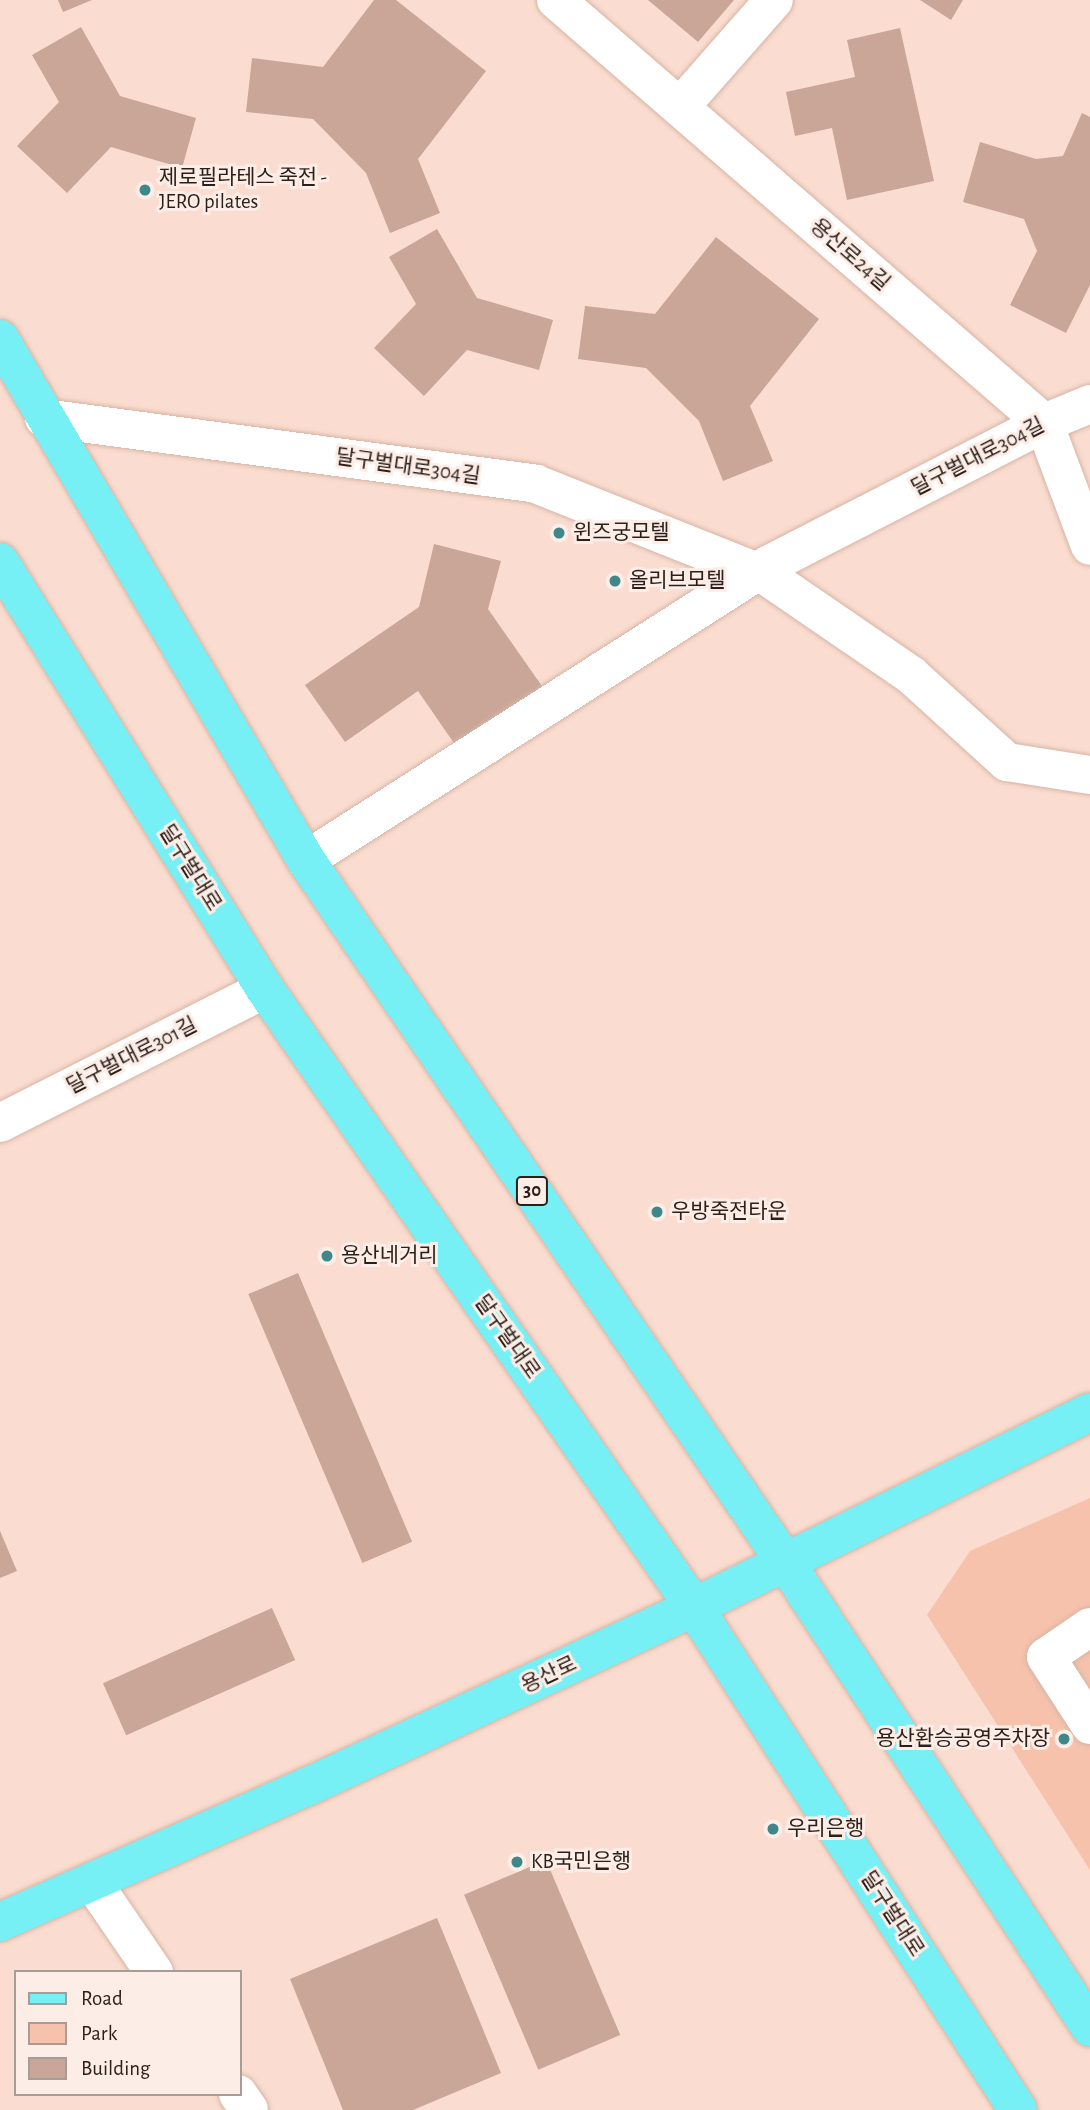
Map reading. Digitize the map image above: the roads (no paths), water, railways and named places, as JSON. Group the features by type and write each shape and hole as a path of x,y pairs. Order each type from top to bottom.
{"main road":[{"name":"30","path":"0,339 306,860 786,1563 1090,2026"},
{"name":"달구벌대로","path":"0,562 265,989 694,1607 1018,2110"},
{"name":"용산로","path":"0,1922 93,1883 694,1607 1090,1412"}],"street":[{"name":"용산로24길","path":"556,0 1044,423 1090,547"},
{"path":"680,107 774,0"},
{"name":"달구벌대로304길","path":"756,572 1044,423 1090,404"},
{"name":"달구벌대로304길","path":"44,418 536,484 756,572 911,675 1007,762 1090,775"},
{"path":"306,860 756,572"},
{"name":"달구벌대로301길","path":"0,1123 265,989"},
{"path":"1090,1627 1046,1657 1090,1725"},
{"path":"93,1883 153,1970"}],"place":[{"name":"제로필라테스 죽전 - JERO pilates","path":"145,190"},
{"name":"윈즈궁모텔","path":"559,533"},
{"name":"올리브모텔","path":"615,581"},
{"name":"우방죽전타운","path":"657,1212"},
{"name":"용산네거리","path":"327,1256"},
{"name":"용산환승공영주차장","path":"1064,1739"},
{"name":"우리은행","path":"773,1829"},
{"name":"KB국민은행","path":"517,1862"}]}
